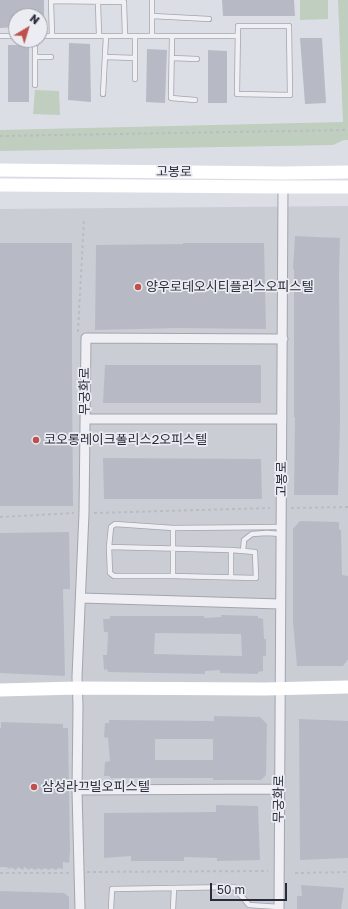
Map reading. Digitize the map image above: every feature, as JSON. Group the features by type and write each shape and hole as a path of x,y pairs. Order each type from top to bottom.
{"main road":[{"name":"고봉로","path":"0,170 284,173 348,172"},
{"name":"고봉로","path":"0,185 348,187"},
{"path":"0,690 77,688 265,689 348,687"}],"street":[{"name":"고봉로","path":"281,508 283,187"},
{"name":"무궁화로","path":"80,909 77,790 77,688 84,513 86,338 282,339"},
{"path":"85,419 282,419"},
{"name":"무궁화로","path":"279,908 281,508"},
{"path":"81,598 280,604"},
{"path":"77,790 279,789"}],"lane":[{"path":"152,0 152,36"},
{"path":"52,36 50,1 124,2 125,36"},
{"path":"98,2 100,36"},
{"path":"152,16 208,19"},
{"path":"238,26 289,26 290,95 237,94 238,36 238,26"},
{"path":"48,36 238,36"},
{"path":"103,94 106,36"},
{"path":"135,36 135,79"},
{"path":"172,36 171,98 196,100"},
{"path":"35,48 35,84"},
{"path":"35,58 51,57"},
{"path":"105,57 135,58"},
{"path":"172,58 197,59"},
{"path":"109,547 255,552 256,578 114,576 110,573 109,547 110,529 115,524 173,528 281,530"},
{"path":"173,528 173,576"},
{"path":"243,551 244,540 252,534 281,530"},
{"path":"231,550 231,578"},
{"path":"111,909 112,888 234,887 249,905 279,908"},
{"path":"173,909 174,888"}],"path":[{"path":"0,136 348,130"},
{"path":"78,332 84,219"},
{"path":"291,508 348,507"},
{"path":"94,512 270,508"},
{"path":"0,517 77,513"},
{"path":"87,872 268,871"},
{"path":"295,873 348,872"},
{"path":"0,873 72,873"}],"shaded area":[{"path":"348,206 348,909 0,909 0,209"}],"green space":[{"path":"300,0 328,0 328,19 300,20"},
{"path":"338,0 348,0 348,140 344,140 333,145 0,151 0,130 343,122"},
{"path":"35,90 59,91 60,115 33,114"}],"building":[{"path":"0,0 44,0 44,8 8,8 8,28 0,28"},
{"path":"222,0 294,0 295,16 223,16"},
{"path":"300,38 322,38 326,103 305,104"},
{"path":"69,43 90,44 91,102 68,100"},
{"path":"8,48 29,48 29,102 8,102"},
{"path":"147,49 167,50 165,103 146,102"},
{"path":"208,50 227,51 227,103 208,103"},
{"path":"295,236 340,238 340,422 338,495 294,495 295,417 293,269"},
{"name":"코오롱레이크폴리스2오피스텔","path":"0,243 72,243 73,506 0,506"},
{"path":"264,243 266,329 179,328 95,330 96,245"},
{"path":"105,365 261,365 261,403 103,403"},
{"path":"103,458 261,459 262,499 104,499"},
{"path":"300,521 339,522 339,529 341,530 342,575 348,576 348,659 343,666 297,666 293,622 293,529"},
{"path":"69,532 70,589 63,589 65,676 0,673 0,533"},
{"path":"221,615 258,616 258,618 263,619 264,639 266,639 266,656 263,656 263,671 258,672 258,674 220,673 220,670 205,671 205,674 108,672 107,669 104,670 103,655 107,655 108,632 104,632 103,619 110,619 110,616 221,617","holes":["155,633 241,634 242,656 154,654"]},
{"path":"214,716 260,717 267,724 266,775 261,780 213,780 213,778 110,778 110,776 104,776 105,762 110,761 108,738 104,737 105,723 109,723 109,720 214,721","holes":["155,739 213,739 213,760 155,760"]},
{"path":"299,719 348,721 348,858 300,860"},
{"name":"삼성라끄빌오피스텔","path":"1,722 63,724 63,728 68,728 70,851 69,863 63,862 63,869 58,868 56,870 51,868 49,870 44,868 42,870 38,868 36,870 31,868 29,870 24,867 23,870 18,867 16,870 11,867 10,869 0,867"},
{"path":"216,805 258,806 260,860 217,861 217,858 184,857 184,861 131,861 131,856 104,858 104,813 216,812"},
{"path":"301,885 344,888 341,909 297,909 297,896 302,896"},
{"path":"0,891 64,893 69,897 69,909 0,909"}],"place":[{"name":"양우로데오시티플러스오피스텔","path":"138,287"},
{"name":"코오롱레이크폴리스2오피스텔","path":"36,440"},
{"name":"삼성라끄빌오피스텔","path":"34,787"}]}
